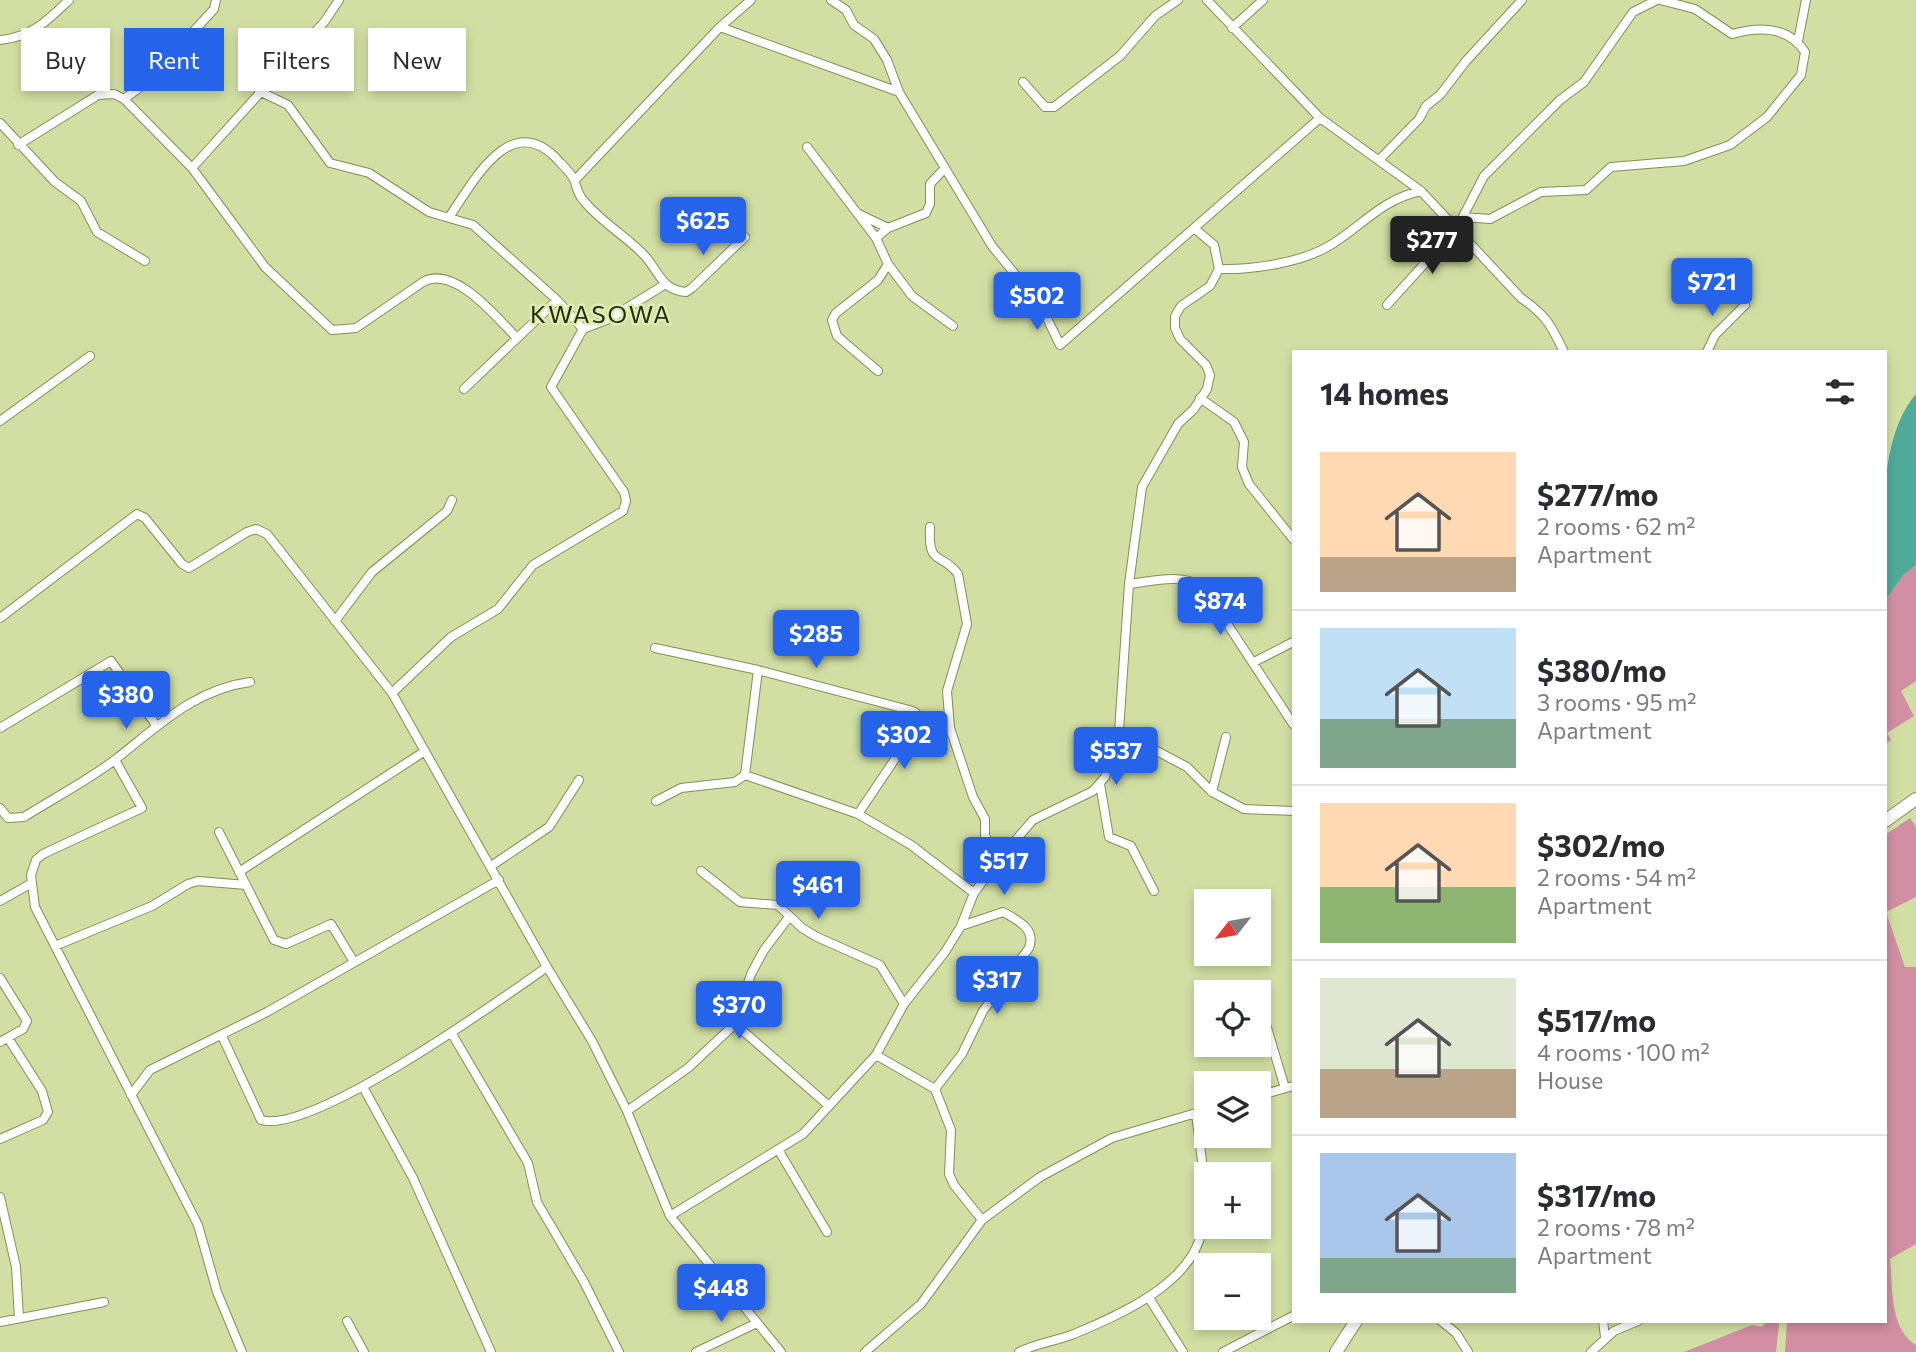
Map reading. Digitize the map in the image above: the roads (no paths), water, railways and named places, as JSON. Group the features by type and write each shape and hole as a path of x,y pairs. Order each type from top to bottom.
{"main road":[{"path":"1887,820 1916,799"},
{"path":"1336,1352 1355,1323"}],"street":[{"path":"0,40 25,36 38,30 69,0"},
{"path":"124,99 146,83 214,9 216,0"},
{"path":"318,28 339,0"},
{"path":"575,180 720,27 751,0"},
{"path":"831,0 846,9 854,25 874,39 887,60 899,92 992,246 1041,306 1060,345 1320,118"},
{"path":"1023,82 1045,107 1054,107 1120,56 1155,16 1178,0"},
{"path":"1207,0 1320,118 1421,191 1521,298 1539,310 1555,328 1563,350"},
{"path":"1232,28 1263,0"},
{"path":"1380,159 1404,136 1426,107 1440,95 1466,61 1522,0"},
{"path":"1387,305 1457,228 1484,176 1560,100 1584,82 1633,12 1641,5 1658,0 1695,9 1713,18 1723,30 1732,34 1763,28 1787,33 1798,41 1805,52 1801,75 1767,117 1730,145 1684,161 1611,167 1586,190 1541,192 1490,219 1463,217"},
{"path":"1798,41 1806,0"},
{"path":"720,27 899,92"},
{"path":"192,168 259,91 288,105 330,163 369,173 429,212 473,225 557,300 583,329"},
{"path":"18,145 98,95 114,93 124,99 192,168 265,267 332,330 356,328 423,282 434,278 466,288 517,338"},
{"path":"0,123 55,182 81,201 97,232 145,261"},
{"path":"449,218 494,155 510,144 534,145 545,149 575,180 583,201 646,257 664,285 686,292 745,237"},
{"path":"807,146 876,238 888,264 924,307 953,326"},
{"path":"876,238 888,228 926,214 930,204 930,184 945,168"},
{"path":"1219,269 1240,270 1326,247 1387,203 1421,191"},
{"path":"857,214 888,228"},
{"path":"1154,891 1131,846 1109,837 1100,784 1119,731 1129,584 1142,487 1178,424 1200,398 1210,374 1206,365 1180,339 1175,316 1181,306 1210,286 1219,269 1214,245 1194,228"},
{"path":"878,371 837,336 832,320 836,313 878,280 888,264"},
{"path":"392,693 451,637 498,609 533,565 626,507 624,492 551,387 583,329 618,314 664,285"},
{"path":"464,389 557,300"},
{"path":"1708,350 1715,335 1745,304"},
{"path":"0,421 90,356"},
{"path":"1200,398 1234,422 1244,442 1242,467 1249,484 1292,538"},
{"path":"335,621 372,572 447,511 452,500"},
{"path":"0,618 137,514 145,518 182,564 189,568 247,532 256,529 267,534 392,693 547,967 592,1041 627,1111 670,1216 782,1352"},
{"path":"930,527 929,546 939,561 958,574 965,604 965,637 951,671 947,691 950,728 973,797 985,820 985,836 1000,858"},
{"path":"1129,584 1185,579 1203,587 1292,722"},
{"path":"1254,662 1292,643"},
{"path":"655,648 758,670 913,711 921,724 916,744"},
{"path":"0,728 111,661 156,725"},
{"path":"656,801 681,789 736,782 745,775 758,670"},
{"path":"0,808 8,818 24,817 115,760 156,725 218,689 250,682"},
{"path":"858,814 901,750 950,728"},
{"path":"1119,731 1187,767 1212,792 1244,808 1292,811"},
{"path":"1212,792 1226,737"},
{"path":"239,872 425,751"},
{"path":"115,760 142,808 43,854 36,860 30,884 36,907 55,946 198,1225 217,1292 242,1352"},
{"path":"745,775 858,814 911,845 974,893"},
{"path":"491,866 549,827 579,780"},
{"path":"670,1216 803,1133 876,1055 904,1004 926,979 961,926 974,893 1000,858 1033,820 1054,807 1082,797 1100,784"},
{"path":"219,832 274,940 286,944 331,924 354,962"},
{"path":"701,871 740,902 778,905 789,917 817,937 880,965 904,1004"},
{"path":"131,1095 150,1070 197,1045 222,1036 499,880"},
{"path":"55,946 152,906 188,884 198,881 246,885"},
{"path":"0,901 30,884"},
{"path":"935,1089 962,1054 983,1011 1028,948 1032,938 1029,930 1003,912 961,926"},
{"path":"627,1111 696,1061 735,1024 751,974 764,950 789,917"},
{"path":"222,1036 257,1115 264,1121 291,1117 363,1087 452,1034 547,967"},
{"path":"0,978 27,1021 23,1029 4,1040 42,1091 48,1112 43,1120 0,1139"},
{"path":"735,1024 829,1106"},
{"path":"452,1034 528,1163 537,1202 584,1282 619,1352"},
{"path":"1271,1034 1289,1087 1271,1092"},
{"path":"876,1055 935,1089 951,1130 949,1174 954,1185 982,1220"},
{"path":"363,1087 413,1178 491,1352"},
{"path":"865,1352 876,1348 921,1304 941,1281 982,1220 1040,1177 1089,1148 1194,1114"},
{"path":"1019,1352 1035,1344 1076,1333 1149,1298 1191,1256 1203,1228 1200,1148"},
{"path":"779,1150 827,1232"},
{"path":"0,1197 16,1267 19,1318"},
{"path":"1149,1298 1183,1352"},
{"path":"0,1322 104,1302"},
{"path":"1223,1352 1292,1317"},
{"path":"347,1321 364,1352"},
{"path":"696,1352 757,1323"},
{"path":"1444,1323 1456,1333 1468,1352"},
{"path":"1603,1323 1605,1337"},
{"path":"1591,1352 1605,1337 1634,1323"}],"water":[{"path":"1916,394 1916,565 1903,575 1887,598 1887,474 1893,438 1903,414"}],"district":[{"name":"KWASOWA","path":"601,315"}]}
